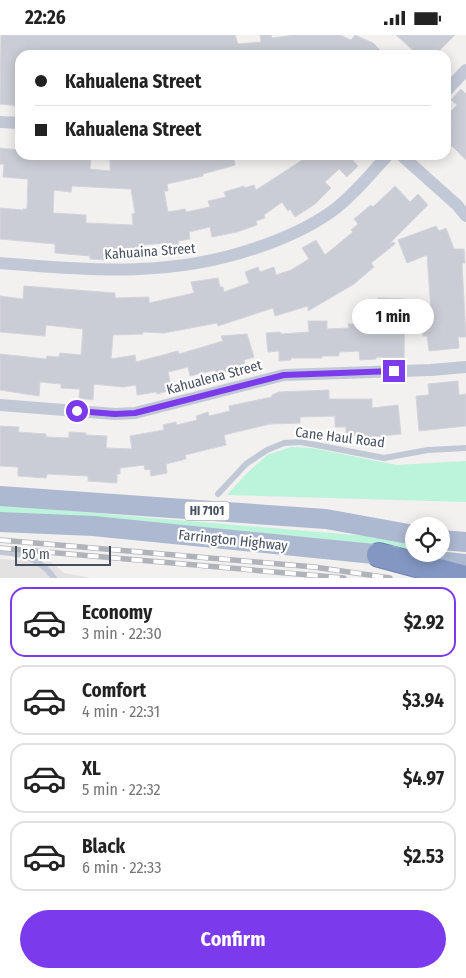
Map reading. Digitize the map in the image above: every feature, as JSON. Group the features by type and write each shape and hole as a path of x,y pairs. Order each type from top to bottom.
{"highway":[{"path":"379,555 464,578"}],"main road":[{"name":"Farrington Highway","path":"0,496 326,519 405,533"},
{"path":"326,519 405,526"},
{"name":"Farrington Highway","path":"0,522 92,526 466,564"},
{"path":"450,528 466,528"},
{"path":"450,541 466,542"}],"street":[{"path":"451,86 466,70"},
{"path":"0,122 15,123"},
{"name":"Kahuaina Street","path":"0,263 130,271 195,264 236,255 275,242 307,227 332,211 352,194 383,160"},
{"path":"408,160 457,205 466,216"},
{"name":"Kahualena Street","path":"0,405 115,414 135,413 284,375 466,367"}],"lane":[{"name":"Cane Haul Road","path":"218,494 246,464 267,450 284,443 302,442 384,457 428,450 466,448"},
{"path":"0,552 31,557 46,568 54,578"}],"shaded area":[{"path":"0,559 51,562 64,573 91,578 0,578"}],"green space":[{"path":"291,447 312,448 397,465 466,461 466,502 227,495 267,455"},
{"path":"0,505 405,539 405,549 0,515"}],"building":[{"path":"1,35 235,35 238,44 261,42 260,35 271,35 272,38 295,35 340,35 351,40 355,35 373,43 380,50 15,50 15,106 0,104"},
{"path":"396,35 455,35 440,50 412,50"},
{"path":"461,89 466,94 466,160 451,147 451,111 457,105 451,100"},
{"path":"0,148 15,150 15,160 91,160 90,169 110,171 110,160 234,160 235,165 203,174 203,176 167,184 168,191 164,191 168,212 185,209 186,212 210,207 208,201 226,197 224,192 244,186 244,188 254,185 256,190 302,160 353,160 358,166 347,177 339,169 325,182 331,188 315,204 295,217 282,202 264,215 265,218 256,221 257,225 237,232 212,237 210,227 189,232 190,239 178,241 180,250 166,252 164,243 144,245 145,256 131,258 130,253 106,252 105,260 90,259 90,256 55,253 55,244 0,239 0,208 27,209 28,179 3,177 4,164 0,164","holes":["72,186 131,189 135,213 132,214 133,225 86,223 86,215 53,213 54,190 71,192"]},
{"path":"395,186 410,202 418,194 428,205 389,244 394,242 395,244 371,263 374,267 354,284 308,311 308,306 275,316 273,308 218,326 217,323 164,333 143,332 143,334 113,335 111,359 135,355 136,362 178,351 179,354 223,341 221,336 247,334 254,357 244,360 245,366 216,374 215,370 190,376 188,367 168,372 172,390 157,394 156,392 137,395 136,385 123,387 94,384 93,400 79,398 80,389 61,388 61,384 40,382 39,396 0,390 0,354 46,359 47,356 59,357 60,353 81,355 83,329 46,325 45,336 0,332 0,296 23,299 24,286 115,293 115,298 149,297 149,303 194,293 191,282 218,278 220,287 223,287 224,292 249,283 245,272 258,267 260,272 274,267 276,275 291,270 309,259 302,248 316,240 325,255 353,232 351,230 358,224 354,219 371,205 373,207"},
{"path":"436,226 439,231 446,228 454,249 464,249 465,263 462,263 466,337 458,337 459,348 429,351 427,336 423,336 422,326 432,325 427,255 407,263 398,240"},
{"path":"378,298 405,299 404,358 376,357 376,359 360,360 359,351 339,352 339,356 291,358 291,360 279,361 279,351 268,352 266,333 309,332 308,321 327,321 327,329 349,328 348,324 377,323"},
{"path":"458,381 459,395 466,394 466,426 419,431 416,396 429,395 428,384"},
{"path":"329,390 329,399 372,399 372,408 398,405 401,434 372,437 372,440 346,433 346,427 335,427 335,416 300,417 300,423 270,424 224,435 226,445 185,455 186,459 166,464 167,473 151,476 150,469 145,470 144,465 120,468 120,474 117,474 117,483 88,481 88,476 47,474 46,478 18,476 18,467 0,466 0,426 19,427 18,432 46,434 46,437 69,438 69,432 107,436 106,448 132,449 130,436 164,430 163,425 176,422 177,425 197,420 196,416 208,412 209,416 230,411 229,406 272,397 272,395 279,392"}],"railway":[{"path":"0,540 314,567 390,578"},
{"path":"0,548 344,578"}],"route":[{"path":"77,411 115,414 135,413 284,375 394,371"}]}
